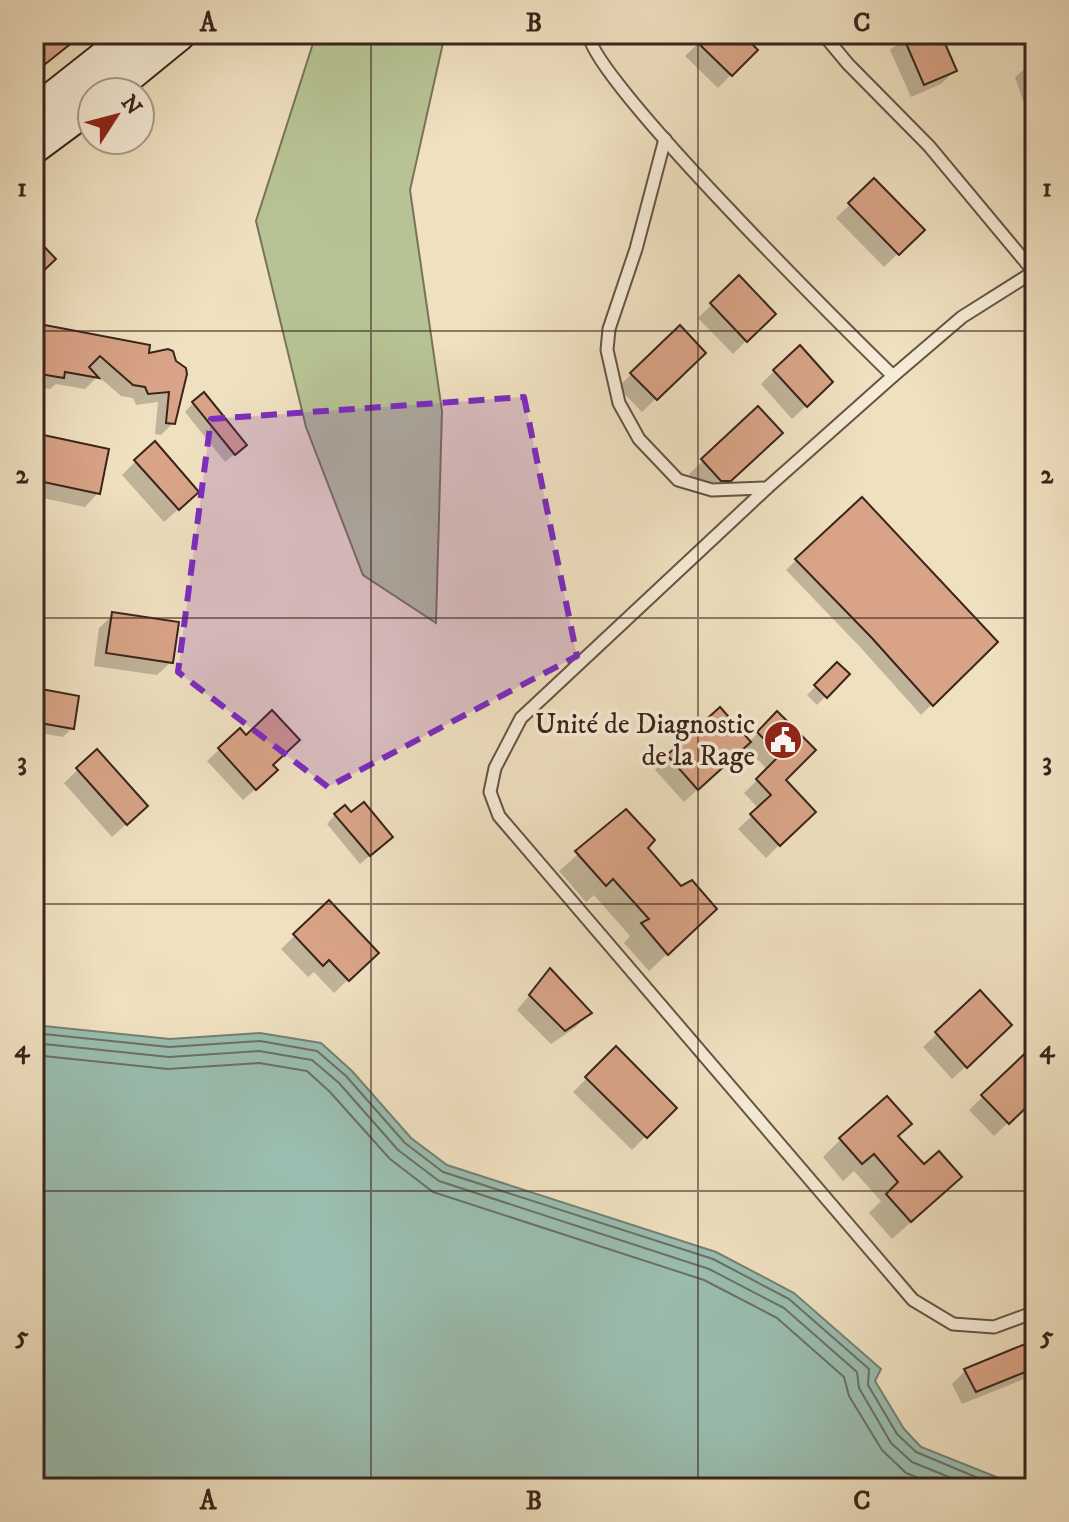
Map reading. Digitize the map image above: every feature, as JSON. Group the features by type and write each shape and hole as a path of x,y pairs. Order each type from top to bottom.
{"street":[{"path":"34,113 134,34"},
{"path":"128,76 179,34"},
{"path":"34,147 76,116"}],"lane":[{"path":"589,34 589,40 606,69 665,139 803,289 893,376"},
{"path":"823,34 848,64 929,146 1034,271 962,317 893,376 767,488 521,718 495,768 490,792 499,816 913,1300 953,1324 994,1327 1035,1312"},
{"path":"665,139 636,249 609,329 607,350 619,403 639,439 678,480 712,490 767,488"}],"highlighted area":[{"path":"524,397 577,656 328,787 178,672 211,419"}],"green space":[{"path":"316,34 445,34 410,190 442,411 436,623 363,575 306,427 256,221"}],"water":[{"path":"34,1025 170,1039 260,1033 321,1043 352,1071 411,1138 447,1165 716,1252 794,1293 881,1369 875,1381 904,1429 921,1447 1024,1488 34,1488"}],"building":[{"path":"34,34 83,34 34,73"},
{"path":"705,34 742,34 758,50 732,76 697,42"},
{"path":"902,34 941,34 957,71 924,85"},
{"path":"874,178 925,230 899,255 848,203"},
{"path":"34,236 56,259 34,280"},
{"path":"739,275 776,314 747,342 710,303"},
{"path":"34,323 150,345 149,353 168,349 173,351 176,361 186,368 187,374 175,424 166,423 169,392 148,394 145,387 133,385 100,356 89,367 99,378 65,372 64,378 34,373"},
{"path":"680,325 706,353 657,400 630,373"},
{"path":"800,345 833,382 807,407 773,370"},
{"path":"204,392 247,445 235,455 192,402"},
{"path":"758,406 783,433 731,481 721,481 701,459"},
{"path":"34,433 109,449 100,494 34,480"},
{"path":"155,441 199,492 179,510 134,460"},
{"path":"862,497 998,642 933,706 795,559"},
{"path":"112,612 179,622 173,663 106,653"},
{"path":"837,662 850,674 827,698 814,685"},
{"path":"36,688 79,696 74,729 34,722"},
{"path":"720,707 751,742 698,790 667,755"},
{"path":"272,710 300,740 273,765 278,770 256,790 218,748 240,728 246,735"},
{"path":"777,711 816,750 786,780 816,812 780,846 750,814 771,795 756,779 780,755 757,732"},
{"path":"97,749 148,806 127,825 76,768"},
{"path":"364,802 393,837 370,856 334,814 345,805 351,812"},
{"path":"626,809 655,840 648,848 681,886 692,880 717,909 668,955 641,923 649,919 613,879 606,886 575,851"},
{"path":"329,900 379,953 349,981 329,960 323,966 293,934"},
{"path":"550,968 592,1013 565,1031 529,995"},
{"path":"980,990 1012,1025 967,1068 935,1032"},
{"path":"1035,1044 1035,1099 1009,1124 981,1095"},
{"path":"616,1046 677,1108 647,1138 585,1077"},
{"path":"887,1096 912,1124 898,1136 924,1164 939,1151 962,1177 911,1222 886,1194 898,1182 874,1154 862,1164 839,1138"},
{"path":"1035,1340 1035,1368 976,1392 964,1369"}],"place":[{"name":"Unité de Diagnostic de la Rage","path":"783,740"}]}
